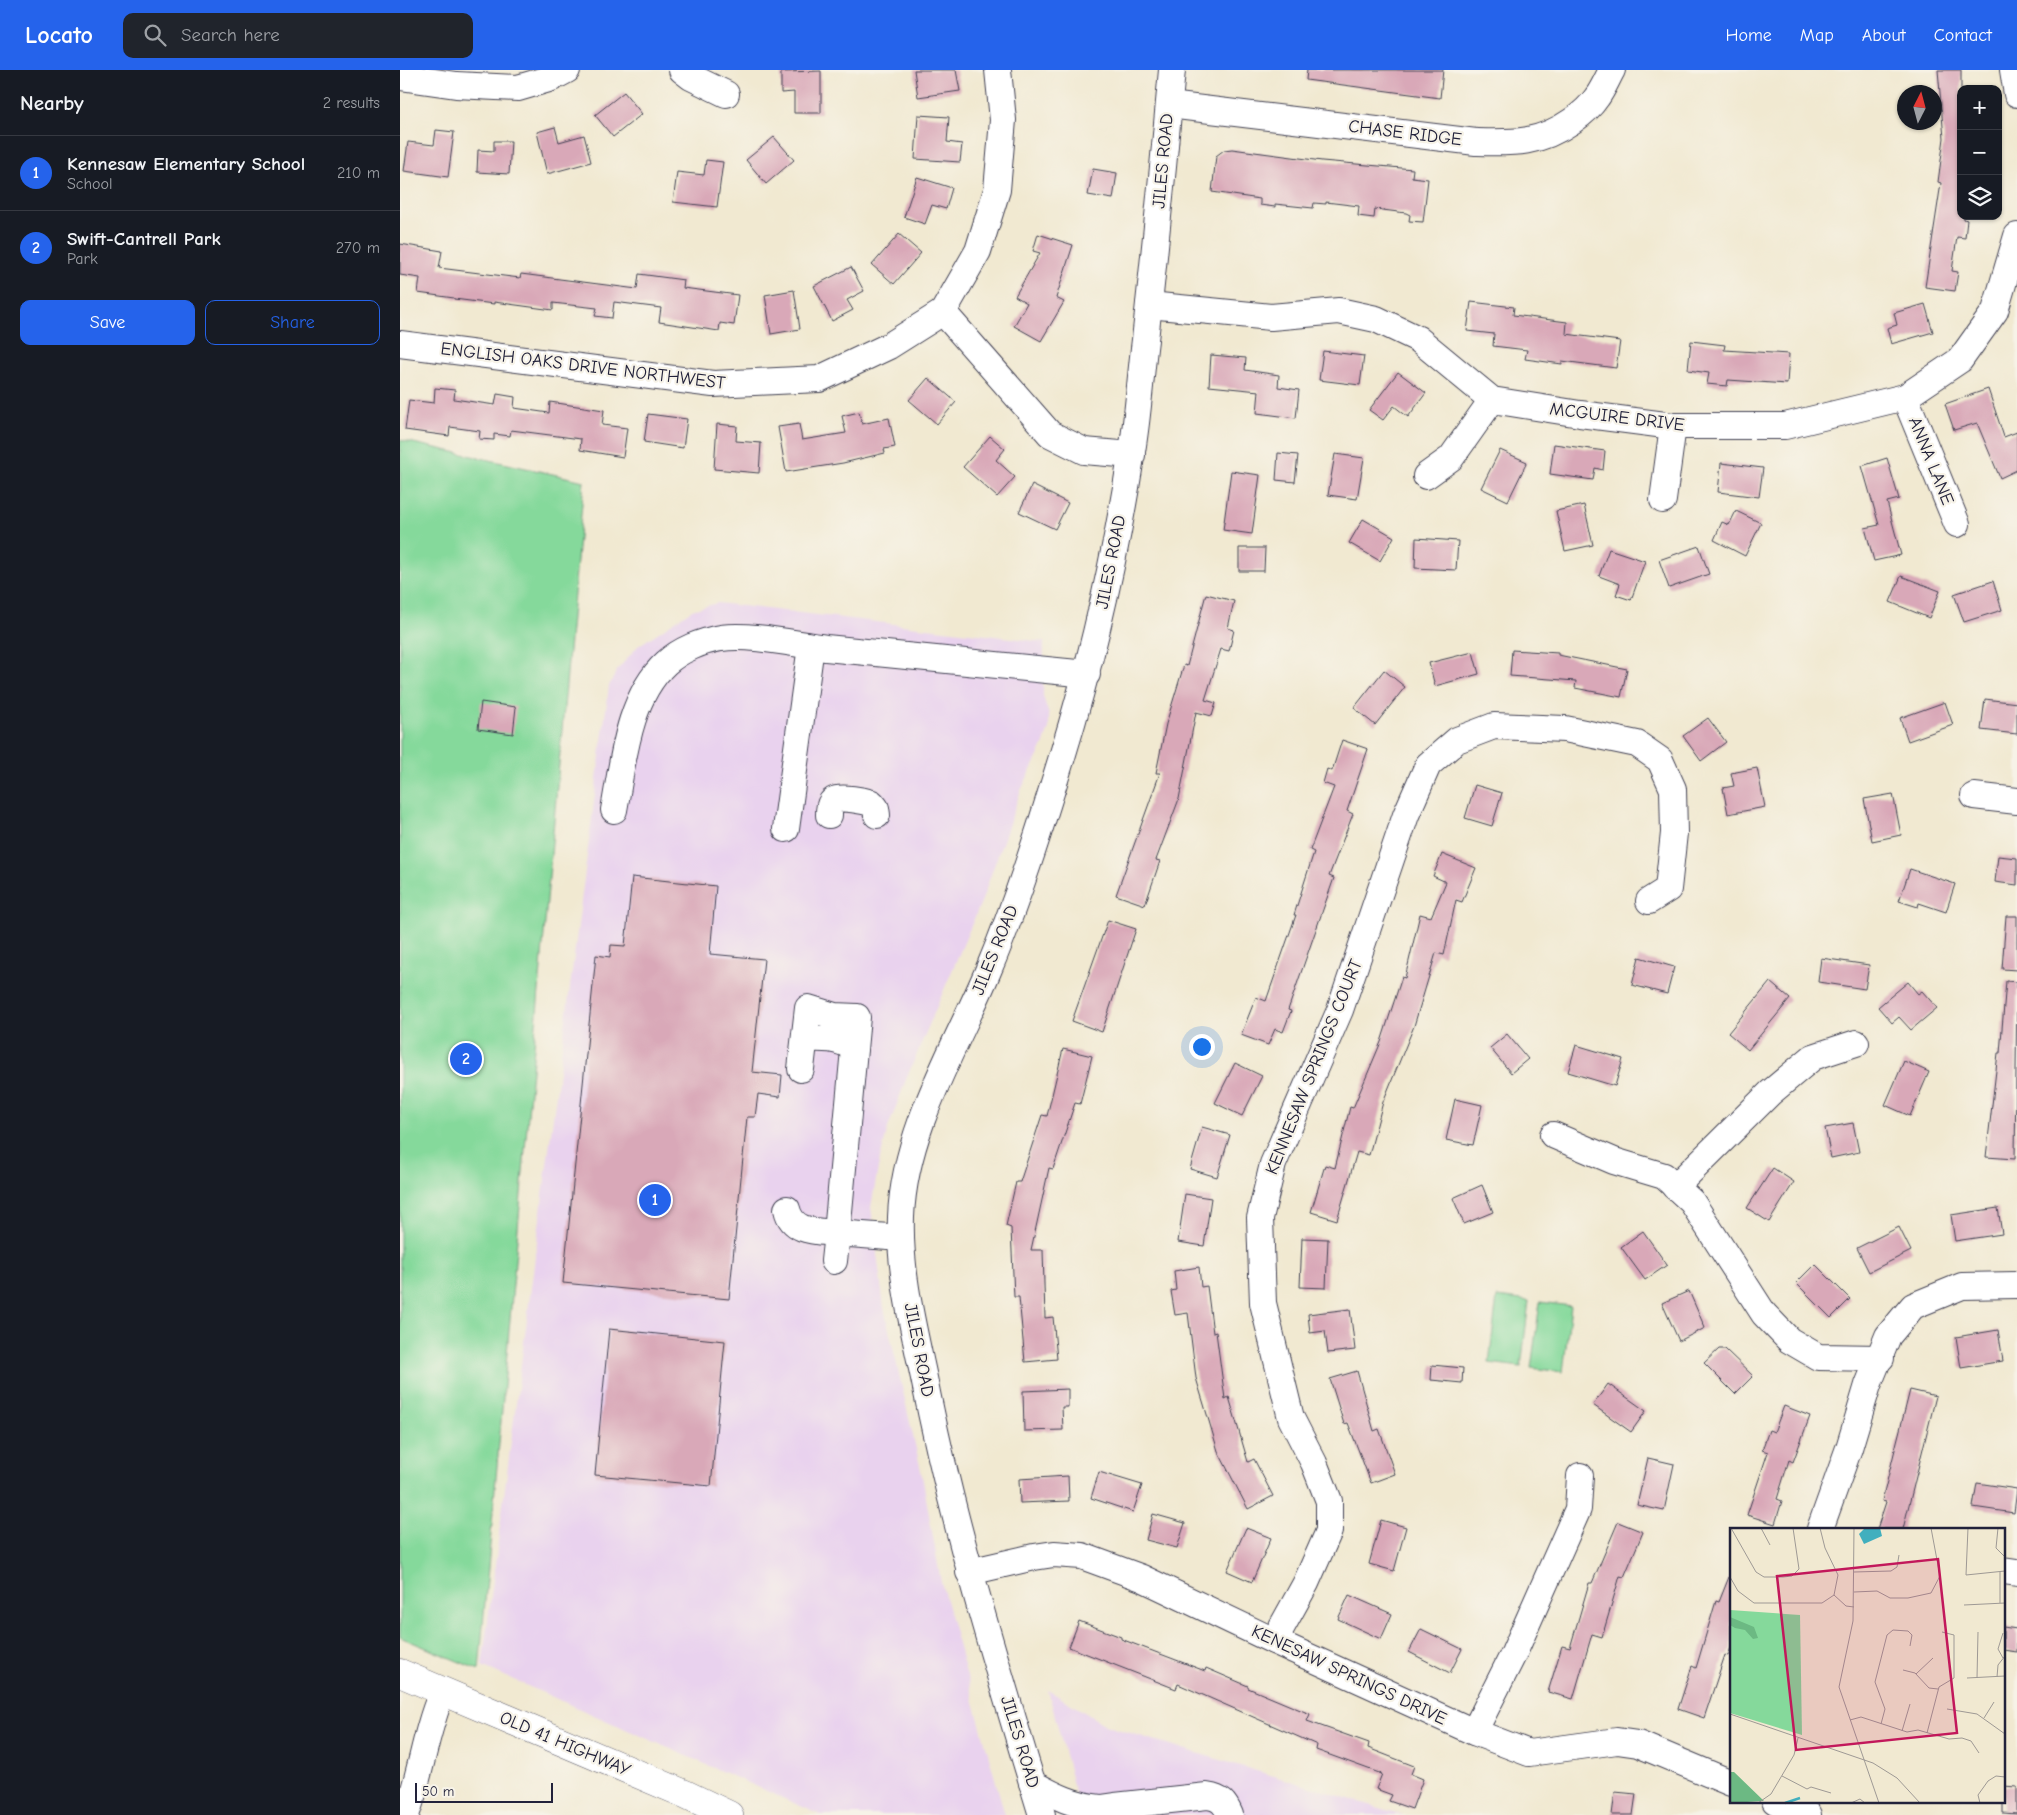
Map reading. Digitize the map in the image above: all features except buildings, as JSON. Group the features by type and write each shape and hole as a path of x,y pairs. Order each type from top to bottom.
{"main road":[{"name":"OLD 41 HIGHWAY","path":"400,1674 685,1794 729,1815"}],"street":[{"path":"400,77 456,85 518,88 552,78 567,70"},
{"path":"682,70 691,77 726,94"},
{"name":"ENGLISH OAKS DRIVE NORTHWEST","path":"400,344 713,384 819,380 889,346 944,312 978,252 997,190 1003,120 998,70"},
{"name":"JILES ROAD","path":"1042,1815 969,1572 932,1418 912,1317 901,1238 904,1183 919,1129 990,968 1014,904 1042,822 1087,674 1106,592 1132,455 1172,70"},
{"name":"CHASE RIDGE","path":"1168,105 1476,142 1503,143 1530,140 1555,132 1580,115 1596,98 1612,70"},
{"path":"2013,70 2017,94"},
{"name":"MCGUIRE DRIVE","path":"1492,400 1672,426 1785,426 1905,397 1960,360 1995,311 2017,236"},
{"path":"1149,305 1272,316 1339,311 1376,319 1418,339 1492,400 1451,458 1426,476"},
{"path":"944,312 1050,434 1084,451 1132,455"},
{"name":"ANNA LANE","path":"1905,397 1957,524"},
{"path":"1664,500 1672,426"},
{"path":"614,810 632,719 646,687 670,659 705,641 741,637 811,646 1087,674"},
{"path":"786,829 811,646"},
{"name":"KENNESAW SPRINGS COURT","path":"1274,1641 1306,1583 1329,1531 1329,1501 1314,1463 1291,1418 1262,1303 1260,1218 1273,1164 1340,1010 1406,816 1428,765 1457,740 1494,726 1565,729 1637,744 1660,760 1673,789 1674,833 1668,889 1649,901"},
{"path":"1974,796 2017,801"},
{"path":"829,816 832,803 835,800 842,799 872,803 877,815"},
{"path":"801,1069 805,1038 830,1038 844,1042 854,1048 834,1261"},
{"path":"1675,1187 1770,1093 1813,1057 1856,1043"},
{"path":"1553,1135 1614,1161 1664,1176 1692,1202 1764,1314 1789,1340 1818,1357 1881,1358"},
{"path":"786,1209 789,1218 799,1227 808,1230 901,1238"},
{"path":"1820,1528 1849,1448 1868,1385 1881,1358 1888,1336 1913,1306 1962,1286 2017,1285"},
{"path":"1474,1732 1514,1653 1578,1509 1580,1476"},
{"name":"KENESAW SPRINGS DRIVE","path":"969,1572 1054,1554 1082,1556 1142,1578 1274,1641 1474,1732 1529,1752 1617,1741 1638,1744 1729,1777"},
{"path":"2004,1571 2017,1573"},
{"path":"406,1815 417,1783 430,1723 442,1693"},
{"path":"1032,1783 1069,1802 1105,1811 1208,1796 1218,1797 1224,1803 1230,1815"},
{"path":"1777,1802 1808,1815"}],"shaded area":[{"path":"717,603 1044,642 1043,696 1049,715 1049,728 1043,746 1021,790 982,900 907,1077 888,1128 871,1207 884,1308 922,1475 941,1582 1005,1815 821,1815 482,1666 609,686 618,669 638,646 692,610"},
{"path":"1048,1690 1107,1726 1403,1815 1081,1815"}],"green space":[{"path":"400,440 584,481 479,1670 400,1637"},
{"path":"1497,1297 1529,1301 1521,1367 1489,1363"},
{"path":"1540,1302 1571,1306 1563,1372 1531,1368"}],"place":[{"name":"Swift-Cantrell Park","path":"466,1059"},
{"name":"Kennesaw Elementary School","path":"655,1200"}]}
